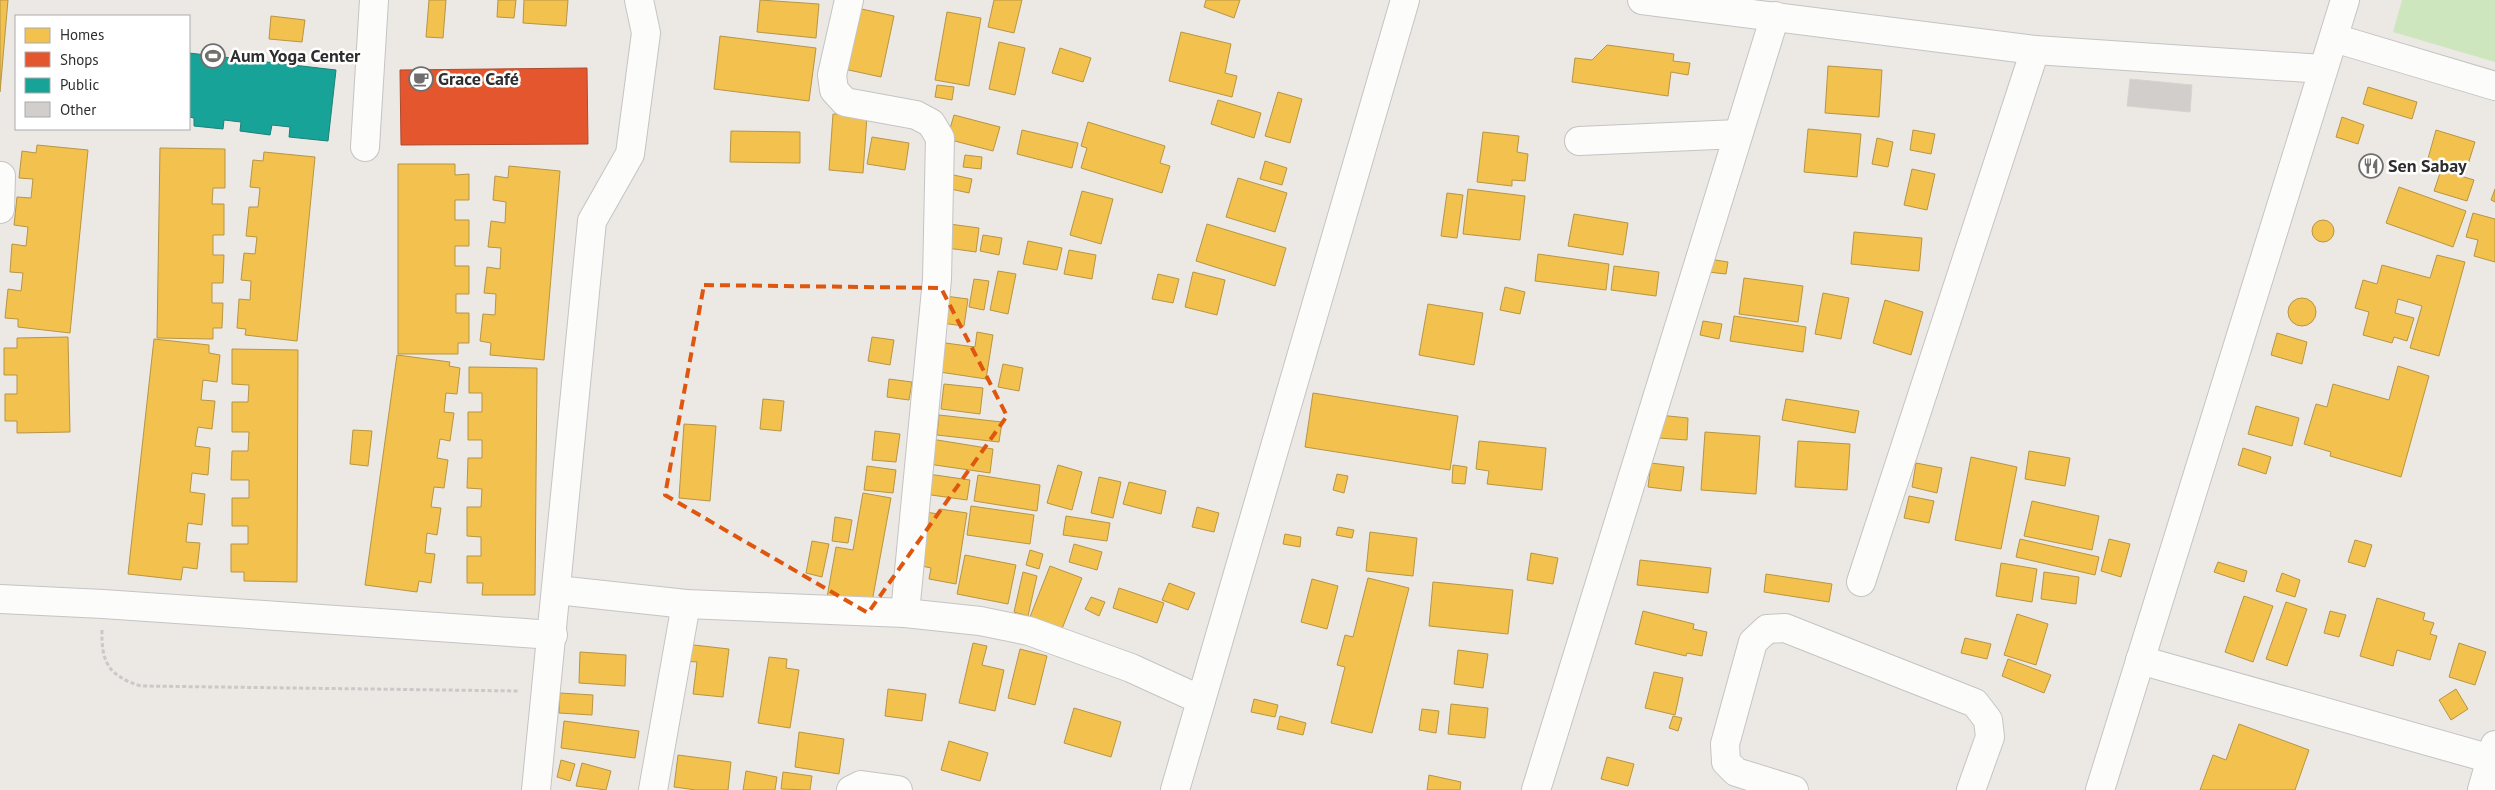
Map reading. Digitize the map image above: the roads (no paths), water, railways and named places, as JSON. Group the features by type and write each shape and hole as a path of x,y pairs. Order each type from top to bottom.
{"street":[{"path":"365,147 374,0"},
{"path":"536,790 545,691 558,590 592,221 630,154 646,33 639,0"},
{"path":"849,0 832,75 834,90 845,102 916,115 931,123 940,138 937,279 905,613"},
{"path":"1176,790 1405,0"},
{"path":"1642,0 2035,50 2323,69"},
{"path":"2100,790 2345,0"},
{"path":"1536,790 1774,16"},
{"path":"2334,38 2495,86"},
{"path":"1861,582 2035,50"},
{"path":"1579,142 1738,134"},
{"path":"0,209 6,176"},
{"path":"558,590 686,604 905,613 980,621 1028,631 1131,668 1201,700"},
{"path":"0,599 103,604 553,635"},
{"path":"653,790 686,604"},
{"path":"1794,790 1736,772 1726,762 1725,744 1753,642 1767,629 1785,628 1975,704 1988,720 1990,737 1971,790"},
{"path":"2140,660 2494,755 2482,790"},
{"path":"851,790 861,785 898,790"}],"place":[{"name":"Aum Yoga Center","path":"213,56"},
{"name":"Grace Café","path":"421,79"},
{"name":"Sen Sabay","path":"2371,166"}]}
